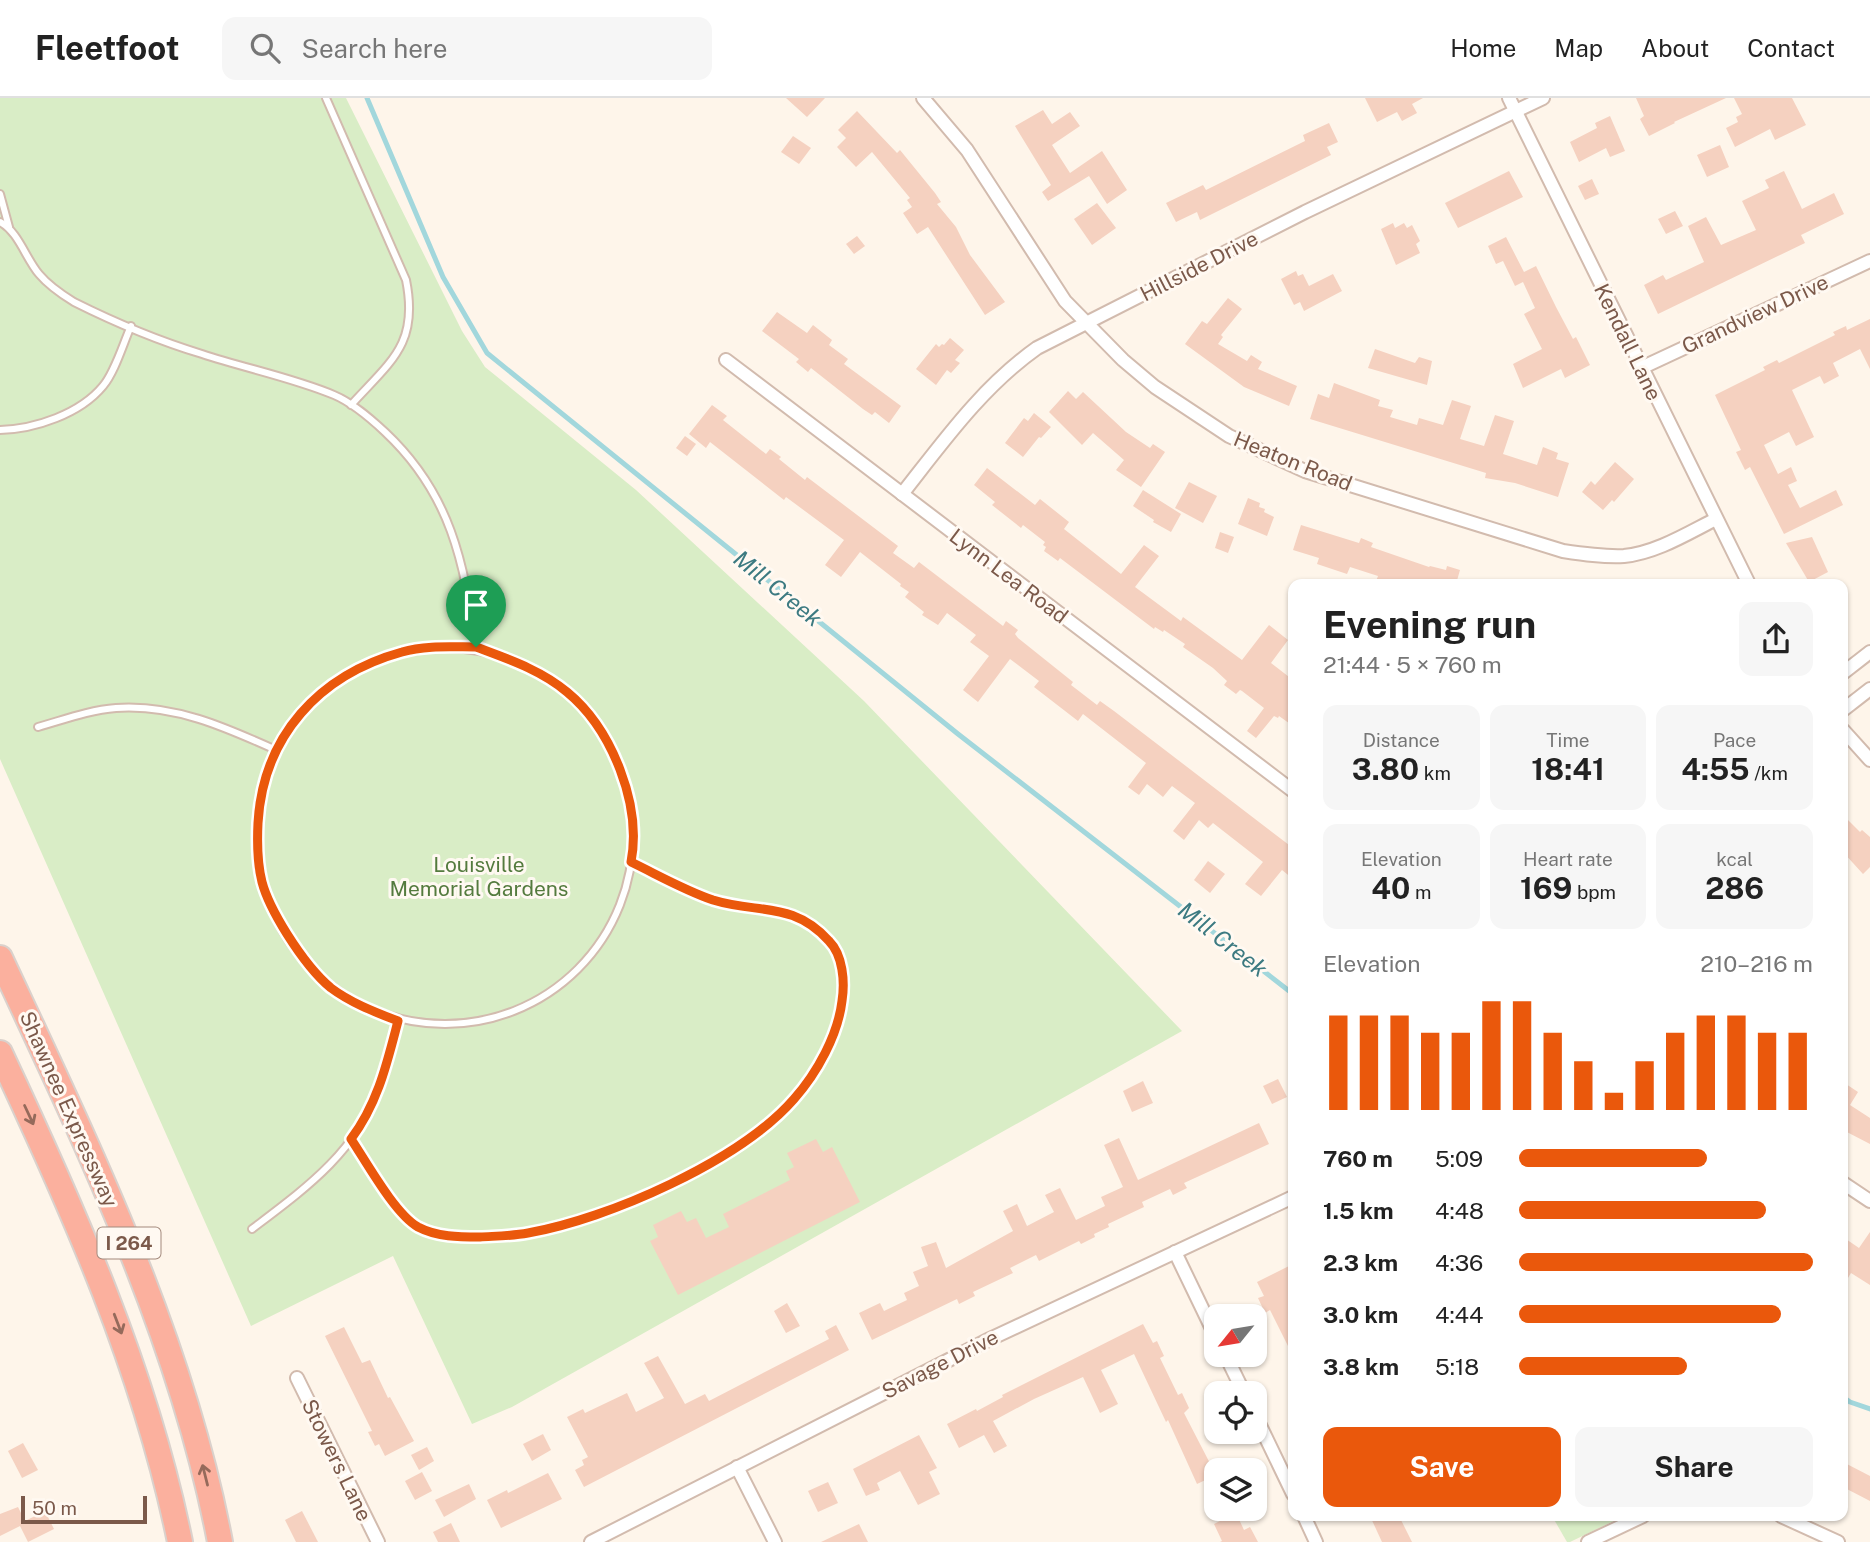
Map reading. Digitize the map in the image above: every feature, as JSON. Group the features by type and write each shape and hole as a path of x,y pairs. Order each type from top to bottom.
{"highway":[{"name":"Shawnee Expressway","path":"0,958 79,1127 141,1271 169,1349 193,1429 220,1542"},
{"name":"Shawnee Expressway","path":"0,1053 70,1206 122,1335 166,1477 180,1542"}],"street":[{"name":"Heaton Road","path":"923,98 967,150 1065,301 1123,360 1155,387 1198,417 1258,451 1305,471 1563,551 1597,556 1626,555 1665,544 1716,519"},
{"name":"Kendall Lane","path":"1509,98 1746,579"},
{"name":"Hillside Drive","path":"902,494 972,407 1013,365 1037,348 1305,212 1543,98"},
{"name":"Grandview Drive","path":"1641,368 1870,261"},
{"name":"Lynn Lea Road","path":"726,360 1288,787"},
{"path":"1848,669 1870,652"},
{"path":"1848,706 1870,689"},
{"path":"1848,736 1870,760"},
{"path":"1848,1186 1870,1201"},
{"name":"Savage Drive","path":"591,1542 990,1339 1288,1199"},
{"path":"1175,1252 1204,1311"},
{"name":"Stowers Lane","path":"297,1378 378,1542"},
{"path":"1267,1440 1288,1484"},
{"path":"737,1467 775,1542"},
{"path":"1306,1521 1317,1542"},
{"path":"1588,1542 1632,1521"},
{"path":"1792,1521 1838,1542"}],"lane":[{"path":"326,98 406,279 411,304 409,327 400,352 351,405"},
{"path":"0,194 9,227 40,275 59,293 92,312 198,353 335,396 369,417 399,445 425,476 455,542 467,584 476,647"},
{"path":"0,222 9,227"},
{"path":"0,430 19,429 58,417 91,399 105,384 131,327"},
{"path":"476,647 528,667 568,693 598,726 620,766 631,807 631,862 615,922 589,962 562,986 530,1006 474,1024 437,1026 398,1021 365,1008 331,987 300,954 274,913 262,883 257,851 259,811 266,776 276,750 309,703 336,681 403,651 476,647"},
{"path":"37,727 115,708 152,709 187,715 225,727 276,750"},
{"path":"351,1139 404,1217 419,1227 437,1234 460,1237 527,1233 579,1221 694,1173 752,1137 794,1099 819,1063 840,1020 845,984 832,943 810,922 793,914 715,901 682,888 631,862"},
{"path":"252,1229 316,1180 363,1124 381,1087 398,1021"}],"green space":[{"name":"Louisville Memorial Gardens","path":"0,98 346,98 462,331 485,367 636,490 864,701 1182,1031 512,1407 472,1424 393,1256 251,1326 0,759"},
{"path":"1555,1521 1614,1521 1570,1542 1567,1542"}],"building":[{"path":"786,98 825,98 807,117"},
{"path":"1365,98 1423,98 1412,104 1417,113 1402,121 1397,112 1377,122"},
{"path":"1636,98 1726,98 1649,136 1640,119 1644,116"},
{"path":"1734,98 1792,98 1806,125 1775,140 1770,129 1735,147 1726,128 1738,122 1736,117 1742,114"},
{"path":"1043,110 1052,124 1070,112 1080,126 1052,145 1070,173 1102,151 1127,190 1107,204 1089,176 1048,201 1042,192 1051,185 1015,126"},
{"path":"857,111 897,153 900,150 935,193 941,202 937,204 956,227 970,255 1005,302 985,315 928,227 917,234 903,213 912,207 907,200 910,198 872,152 856,167 837,147 846,138 838,130"},
{"path":"1610,116 1625,151 1610,157 1606,148 1579,162 1570,142 1597,128 1595,123"},
{"path":"1329,123 1338,142 1327,147 1331,155 1200,220 1197,212 1176,222 1166,203 1203,185 1206,190 1305,141 1303,135"},
{"path":"793,136 811,148 799,164 781,152"},
{"path":"1720,145 1729,167 1707,177 1697,155"},
{"path":"1509,171 1523,197 1458,228 1445,203"},
{"path":"1784,171 1802,209 1834,193 1844,214 1801,235 1805,243 1658,314 1644,285 1663,275 1666,280 1704,262 1688,226 1706,217 1721,245 1756,230 1742,201 1769,188 1765,180"},
{"path":"1592,179 1599,194 1585,200 1578,186"},
{"path":"1097,203 1116,228 1092,245 1074,219"},
{"path":"1675,211 1683,226 1666,234 1658,219"},
{"path":"1393,223 1395,228 1404,223 1407,228 1412,225 1420,241 1416,244 1420,253 1396,265 1381,229"},
{"path":"857,236 865,246 854,254 846,244"},
{"path":"1506,237 1524,272 1536,266 1573,339 1576,337 1590,365 1565,378 1561,369 1523,388 1513,364 1542,349 1524,314 1535,308 1523,282 1515,286 1503,261 1496,264 1488,246"},
{"path":"1296,271 1298,276 1303,274 1309,286 1333,274 1342,291 1304,311 1300,302 1294,305 1281,279"},
{"path":"1228,298 1242,309 1221,335 1223,337 1218,344 1247,361 1251,355 1262,362 1258,369 1297,386 1289,406 1244,387 1185,344 1202,321 1207,324"},
{"path":"777,312 807,333 813,325 832,340 829,345 848,359 844,364 901,406 889,423 875,412 872,415 863,409 811,368 808,372 796,362 799,359 762,331"},
{"path":"1870,319 1870,369 1860,349 1833,363 1839,376 1824,384 1820,376 1792,390 1814,437 1796,446 1789,432 1764,445 1778,474 1791,467 1797,481 1788,485 1800,508 1836,490 1843,505 1784,534 1750,467 1745,470 1736,452 1741,450 1715,395 1765,370 1763,367 1777,360 1779,363 1835,335 1833,332 1846,326 1847,330"},
{"path":"950,338 964,350 955,360 960,363 951,373 947,370 936,385 916,369 936,344 939,347 944,345"},
{"path":"1375,349 1415,363 1419,357 1432,361 1427,385 1368,368"},
{"path":"1334,383 1380,400 1378,406 1393,410 1390,417 1417,425 1419,418 1443,425 1452,400 1471,406 1460,439 1484,446 1495,415 1514,421 1503,454 1537,465 1543,447 1558,453 1556,459 1569,463 1558,497 1515,483 1485,478 1486,473 1310,419 1318,394 1329,398"},
{"path":"1068,391 1076,399 1083,392 1126,432 1150,448 1153,444 1165,452 1141,487 1116,470 1124,460 1093,433 1082,445 1049,412"},
{"path":"712,405 727,416 723,420 766,454 770,449 805,480 807,477 898,546 893,553 914,568 919,562 1003,626 1006,621 1018,630 1015,634 1018,638 1073,682 1071,685 1097,705 1100,701 1114,711 1288,844 1288,875 1282,870 1261,896 1245,884 1263,862 1213,823 1208,828 1199,820 1184,840 1173,831 1195,803 1172,786 1163,797 1147,784 1139,795 1128,787 1146,763 1083,714 1078,721 1034,687 1039,681 1010,659 978,702 963,690 989,656 970,642 976,635 947,613 938,625 922,615 924,612 905,597 909,592 860,552 841,577 825,565 844,540 786,497 784,500 710,442 706,448 689,434"},
{"path":"1034,413 1051,427 1023,457 1005,443 1024,418 1028,421"},
{"path":"685,436 696,444 687,456 676,448"},
{"path":"1615,462 1634,479 1614,502 1612,500 1603,510 1582,492 1591,481 1595,485"},
{"path":"987,468 1035,505 1040,499 1069,522 1064,529 1121,574 1144,545 1159,556 1135,587 1181,621 1183,617 1242,660 1269,625 1288,640 1271,663 1288,676 1288,722 1274,716 1256,738 1247,731 1264,708 1242,691 1236,694 1224,685 1227,681 1183,647 1185,644 1164,630 1154,629 1060,558 1058,561 1044,551 1045,542 1023,525 1021,528 992,505 995,502 974,485"},
{"path":"1189,482 1217,496 1203,523 1175,508"},
{"path":"1143,490 1181,514 1171,532 1133,506"},
{"path":"1248,498 1260,503 1259,507 1265,509 1264,512 1274,517 1267,536 1238,524"},
{"path":"1301,525 1359,543 1361,538 1373,543 1371,547 1429,567 1446,570 1447,566 1460,570 1457,579 1377,579 1378,576 1350,567 1347,574 1317,564 1319,558 1293,550"},
{"path":"1220,532 1234,537 1228,553 1215,548"},
{"path":"1812,537 1828,572 1815,579 1807,579 1786,543"},
{"path":"1848,820 1860,832 1862,830 1870,837 1870,867 1863,874 1848,858"},
{"path":"1208,861 1225,874 1210,893 1194,880"},
{"path":"1278,1079 1287,1097 1272,1104 1263,1086"},
{"path":"1143,1081 1153,1103 1132,1112 1123,1091"},
{"path":"1848,1085 1858,1092 1850,1105 1870,1118 1870,1144 1848,1133"},
{"path":"1259,1123 1269,1144 1184,1183 1187,1188 1173,1195 1170,1189 1142,1202 1144,1207 1108,1224 1109,1227 1081,1244 1079,1241 1039,1261 1036,1255 1010,1268 1013,1273 973,1292 975,1296 959,1304 957,1299 872,1340 859,1313 880,1303 884,1311 907,1300 904,1293 919,1286 913,1272 928,1266 921,1247 936,1242 946,1268 1013,1231 1003,1211 1017,1204 1027,1226 1054,1212 1045,1195 1060,1188 1076,1220 1105,1206 1101,1197 1123,1187 1104,1145 1119,1138 1138,1180"},
{"path":"816,1139 823,1152 832,1147 860,1202 678,1295 650,1241 658,1237 653,1225 681,1211 687,1222 696,1218 706,1238 729,1227 723,1214 790,1180 786,1171 794,1167 787,1153"},
{"path":"1870,1232 1870,1285 1851,1273 1848,1278 1848,1240 1859,1248"},
{"path":"1288,1266 1288,1346 1270,1310 1267,1312 1267,1304 1261,1304 1258,1298 1264,1296 1257,1282"},
{"path":"787,1303 800,1326 786,1333 774,1311"},
{"path":"1143,1324 1153,1343 1157,1341 1164,1356 1160,1358 1178,1395 1182,1393 1189,1408 1184,1413 1207,1458 1204,1458 1204,1481 1197,1484 1134,1354 1101,1370 1118,1404 1100,1413 1083,1377 993,1421 1007,1446 994,1453 984,1435 959,1448 947,1424 976,1409 977,1411 1003,1397 1002,1395"},
{"path":"836,1325 849,1350 584,1487 575,1470 584,1465 582,1460 588,1457 567,1417 583,1409 585,1413 627,1393 636,1412 664,1398 644,1363 658,1356 685,1404 705,1394 709,1401 829,1339 825,1331"},
{"path":"344,1327 362,1363 370,1360 388,1398 390,1397 414,1441 385,1456 379,1444 375,1446 368,1432 372,1431 325,1336"},
{"path":"543,1434 551,1450 532,1461 523,1444"},
{"path":"919,1435 937,1468 929,1472 940,1494 918,1505 900,1471 877,1483 880,1490 866,1496 853,1469"},
{"path":"23,1443 38,1470 22,1478 8,1451"},
{"path":"427,1447 434,1461 419,1470 411,1455"},
{"path":"1848,1465 1870,1476 1870,1501 1848,1490"},
{"path":"422,1472 432,1491 415,1500 405,1481"},
{"path":"548,1473 562,1499 501,1528 487,1500"},
{"path":"828,1482 838,1503 818,1512 808,1491"},
{"path":"469,1484 476,1499 444,1517 435,1500"},
{"path":"18,1507 25,1521 45,1511 54,1529 28,1542 20,1526 0,1536 0,1514"},
{"path":"302,1511 318,1542 296,1542 285,1520"},
{"path":"1220,1521 1240,1521 1244,1530 1250,1527 1258,1542 1220,1542 1222,1541 1214,1524"},
{"path":"1372,1521 1402,1521 1412,1542 1382,1542"},
{"path":"451,1523 460,1542 438,1542 433,1532"},
{"path":"859,1524 868,1542 821,1542"}],"waterway":[{"name":"Mill Creek","path":"367,98 443,277 487,353 958,734 1288,990"},
{"name":"Mill Creek","path":"1848,1401 1870,1409"}],"route":[{"path":"476,647 528,667 568,693 598,726 620,766 631,807 631,862 682,888 715,901 793,914 810,922 832,943 845,984 840,1020 819,1063 794,1099 752,1137 694,1173 579,1221 527,1233 460,1237 437,1234 404,1217 351,1139 363,1124 381,1087 398,1021 365,1008 331,987 300,954 274,913 262,883 257,851 259,811 266,776 278,746 309,703 336,681 403,651 476,647"}]}
